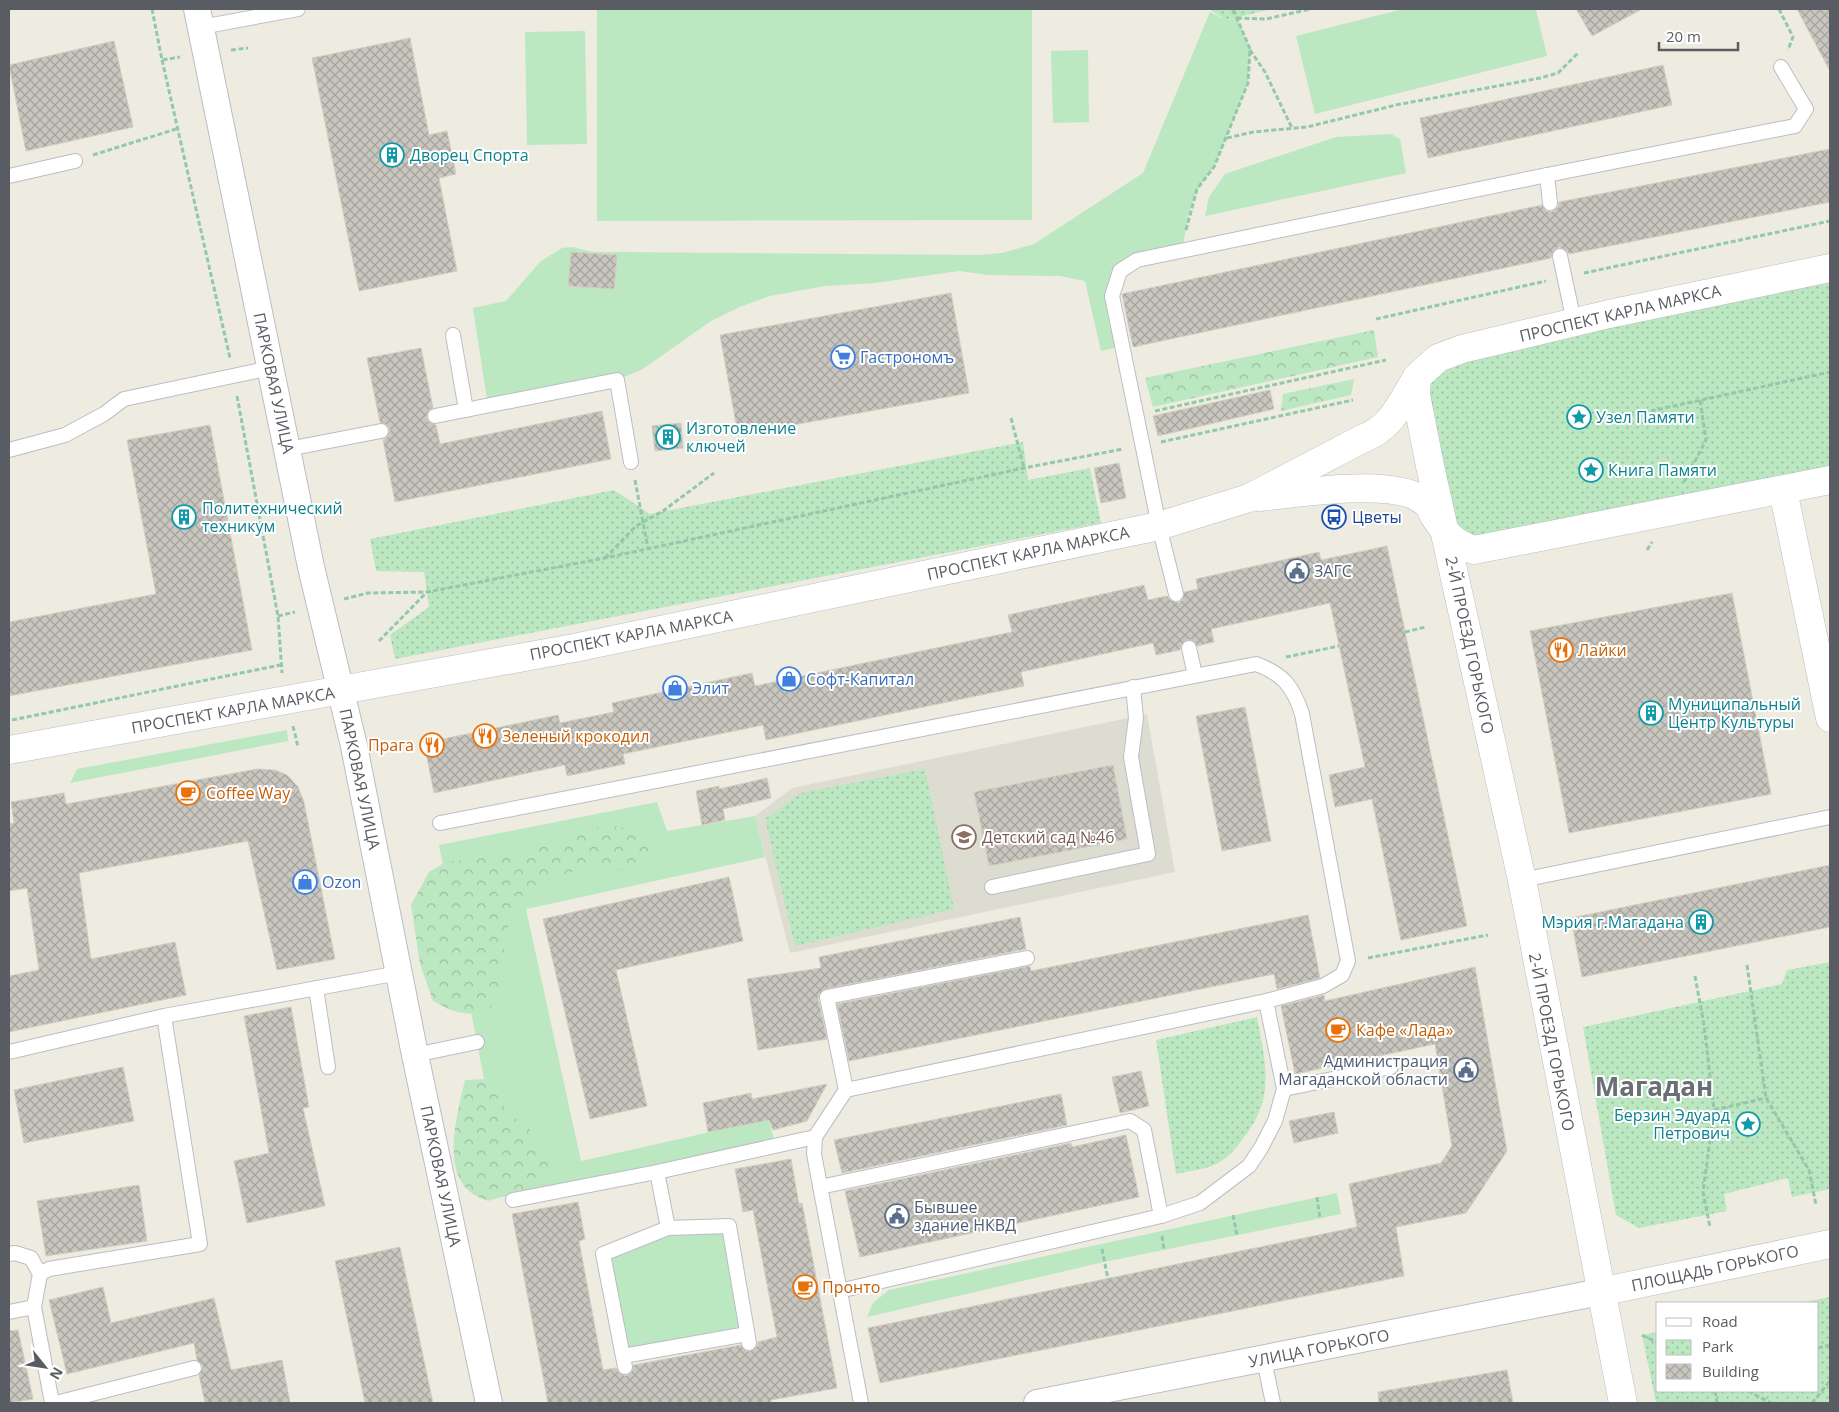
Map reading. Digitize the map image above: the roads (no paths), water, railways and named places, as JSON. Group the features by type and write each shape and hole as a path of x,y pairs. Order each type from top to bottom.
{"street":[{"name":"ПАРКОВАЯ УЛИЦА","path":"199,18 320,606 354,746 415,1055 489,1403"},
{"name":"ПРОСПЕКТ КАРЛА МАРКСА","path":"9,750 574,648 1159,526 1249,498 1362,439 1376,434 1396,411 1418,377 1438,358 1462,349 1574,322 1830,268"},
{"path":"1418,377 1416,395 1446,534"},
{"name":"ПРОСПЕКТ КАРЛА МАРКСА","path":"1249,498 1370,488 1400,490 1426,503 1446,534 1466,548 1484,550 1830,480"},
{"path":"1783,490 1823,643 1830,718"},
{"name":"2-Й ПРОЕЗД ГОРЬКОГО","path":"1446,534 1522,880 1600,1292 1623,1403"},
{"name":"ПЛОЩАДЬ ГОРЬКОГО","path":"1600,1292 1830,1244"},
{"name":"УЛИЦА ГОРЬКОГО","path":"1037,1403 1264,1360 1600,1292"}],"lane":[{"path":"199,18 298,9"},
{"path":"1176,594 1159,526 1112,296 1120,271 1137,260 1182,250 1795,126 1806,109 1781,67"},
{"path":"9,176 75,161"},
{"path":"1547,175 1550,204"},
{"path":"1560,256 1574,322"},
{"path":"453,335 466,410"},
{"path":"9,450 65,435 104,414 124,399 271,368"},
{"path":"435,416 617,380 632,462"},
{"path":"288,449 381,431"},
{"path":"1189,648 1196,675"},
{"path":"440,823 1256,664 1274,671 1285,681 1296,697 1302,714 1348,962 1342,975 1323,986 1266,1001 846,1090 815,1136 814,1154 861,1403"},
{"path":"992,887 1148,854 1131,757 1136,718 1133,687"},
{"path":"1522,880 1830,817"},
{"path":"846,1090 827,997 1027,958"},
{"path":"9,1052 164,1016 399,973"},
{"path":"316,988 328,1067"},
{"path":"839,1291 1162,1216 1200,1202 1249,1166 1275,1121 1284,1089 1266,1001"},
{"path":"40,1274 49,1269 200,1244 164,1016"},
{"path":"415,1055 478,1042"},
{"path":"1284,1089 1391,1067"},
{"path":"820,1186 1130,1121 1144,1130 1162,1216"},
{"path":"513,1200 657,1172 815,1136"},
{"path":"657,1172 668,1228"},
{"path":"729,1226 748,1339 624,1362 603,1254 668,1228 729,1226"},
{"path":"9,1254 14,1253 31,1258 40,1274 34,1307 52,1403"},
{"path":"9,1312 34,1307"},
{"path":"1264,1360 1273,1403"},
{"path":"56,1403 194,1368"}],"place":[{"name":"Дворец Спорта","path":"392,155"},
{"name":"Гастрономъ","path":"843,357"},
{"name":"Узел Памяти","path":"1579,417"},
{"name":"Изготовление ключей","path":"668,437"},
{"name":"Книга Памяти","path":"1591,470"},
{"name":"Политехнический техникум","path":"184,517"},
{"name":"Цветы","path":"1334,517"},
{"name":"ЗАГС","path":"1297,571"},
{"name":"Лайки","path":"1561,650"},
{"name":"Софт-Капитал","path":"789,679"},
{"name":"Элит","path":"675,688"},
{"name":"Муниципальный Центр Культуры","path":"1651,713"},
{"name":"Зеленый крокодил","path":"485,736"},
{"name":"Прага","path":"432,745"},
{"name":"Coffee Way","path":"188,793"},
{"name":"Детский сад №46","path":"964,837"},
{"name":"Ozon","path":"305,882"},
{"name":"Мэрия г.Магадана","path":"1701,922"},
{"name":"Кафе «Лада»","path":"1338,1030"},
{"name":"Администрация Магаданской области","path":"1466,1070"},
{"name":"Берзин Эдуард Петрович","path":"1748,1124"},
{"name":"Бывшее здание НКВД","path":"897,1216"},
{"name":"Пронто","path":"805,1287"}],"district":[{"name":"Магадан","path":"1654,1087"}]}
